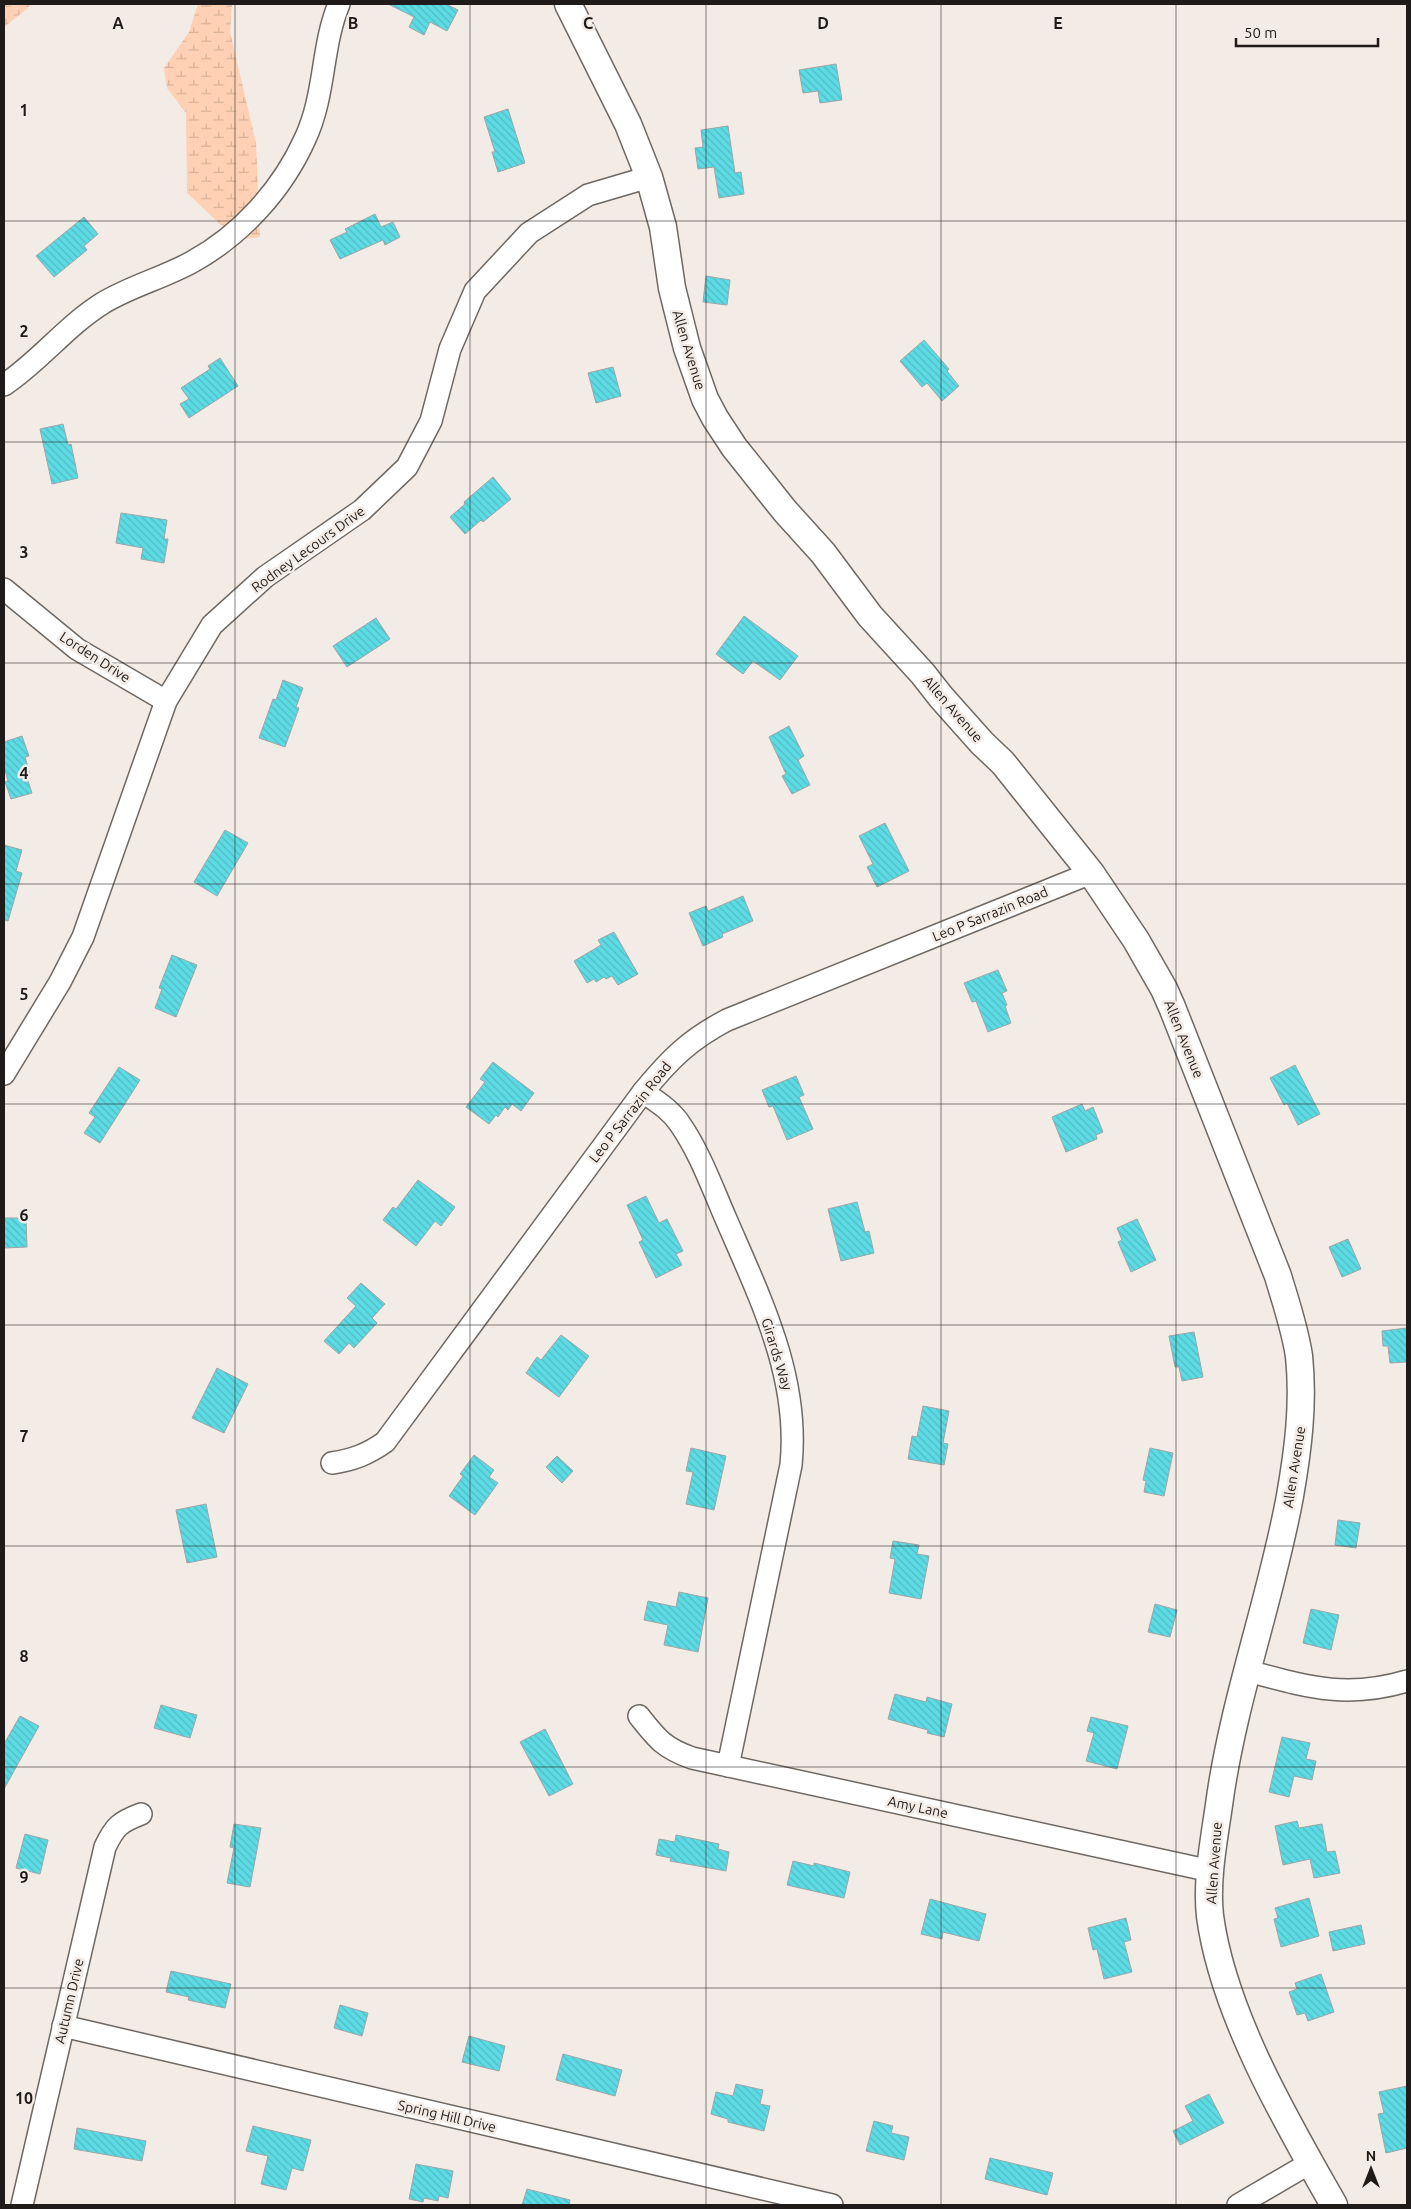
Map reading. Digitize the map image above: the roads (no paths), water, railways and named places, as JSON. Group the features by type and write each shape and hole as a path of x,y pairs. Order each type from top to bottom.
{"street":[{"path":"4,385 22,373 96,308 125,291 199,258 224,241 251,218 288,172 311,125 320,98 329,39 338,4"},
{"name":"Allen Avenue","path":"568,4 628,124 649,177 663,227 672,288 687,348 705,399 715,418 734,447 785,511 823,553 870,616 923,674 941,698 1003,764 1091,873 1136,940 1164,989 1271,1259 1292,1322 1300,1375 1299,1442 1281,1546 1227,1751 1211,1871 1210,1915 1224,1976 1239,2020 1280,2107 1334,2205"},
{"name":"Rodney Lecours Drive","path":"4,1074 60,982 83,937 166,701 212,625 265,577 362,510 407,467 431,420 450,349 475,291 529,233 588,195 649,177"},
{"name":"Lorden Drive","path":"4,589 77,649 166,701"},
{"name":"Leo P Sarrazin Road","path":"332,1463 351,1460 369,1454 385,1442 643,1092 682,1049 703,1033 727,1020 1091,873"},
{"name":"Girards Way","path":"643,1092 664,1107 679,1122 702,1164 766,1315 784,1365 790,1394 793,1436 791,1465 728,1766"},
{"path":"1248,1671 1306,1686 1333,1690 1371,1690 1407,1681"},
{"name":"Amy Lane","path":"639,1716 656,1738 671,1750 692,1758 1211,1871"},
{"name":"Autumn Drive","path":"22,2205 105,1847 112,1832 122,1821 141,1814"},
{"name":"Spring Hill Drive","path":"63,2026 832,2205"},
{"path":"1238,2205 1310,2163"}]}
